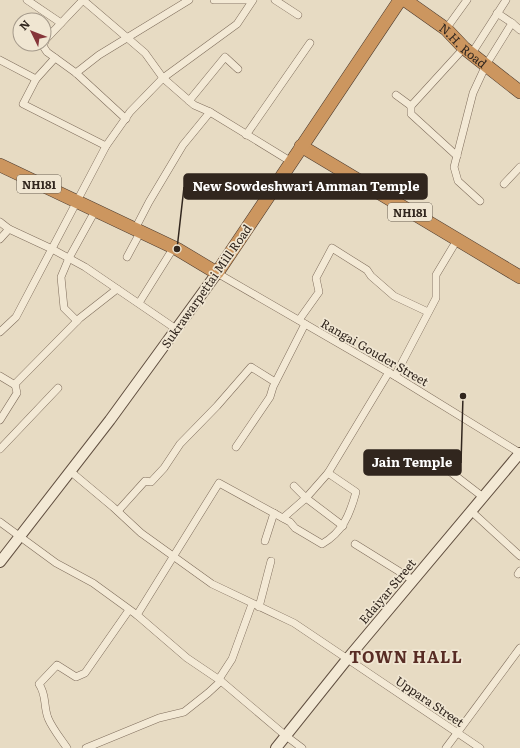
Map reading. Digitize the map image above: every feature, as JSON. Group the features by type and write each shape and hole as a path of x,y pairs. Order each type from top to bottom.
{"highway":[{"name":"Sukrawarpettai Mill Road","path":"217,273 400,0"},
{"name":"N.H. Road","path":"405,0 446,29 468,50 520,92"},
{"name":"NH181","path":"301,146 520,277"},
{"name":"NH181","path":"0,165 174,247 217,273"}],"street":[{"path":"27,0 61,23"},
{"path":"126,118 76,73 47,52 44,46 46,39 83,0 129,37 145,53 162,78 189,101 210,112 290,162"},
{"path":"76,73 99,55 188,0"},
{"path":"214,0 251,0"},
{"path":"0,332 16,317 106,146 126,118 150,89 162,78 195,56 236,24 251,0"},
{"path":"275,0 298,15"},
{"path":"446,29 467,0"},
{"path":"457,156 411,114 411,106 468,50 506,0"},
{"path":"497,13 520,30"},
{"path":"480,201 458,180 454,167 473,93 486,65 512,23"},
{"path":"246,135 310,44"},
{"path":"189,101 225,57 238,69"},
{"path":"55,58 36,79 23,104 106,146"},
{"path":"0,60 36,79"},
{"path":"396,95 411,106"},
{"path":"127,257 149,202 183,144 210,112"},
{"path":"504,184 520,167"},
{"path":"77,321 64,308 61,277 69,258 95,211"},
{"path":"0,222 9,229 52,248 69,258 176,328"},
{"path":"0,239 9,229"},
{"path":"283,518 306,498 328,473 424,324 428,312 436,298 436,275 457,240"},
{"path":"139,303 174,247"},
{"path":"236,447 270,397 275,382 302,322 319,292 316,278 332,248 367,270 371,276 394,296 428,312"},
{"name":"Rangai Gouder Street","path":"217,273 392,374 520,453"},
{"name":"Sukrawarpettai Mill Road","path":"0,562 70,471 217,273"},
{"path":"15,385 77,321 117,289"},
{"path":"118,511 145,481 151,482 164,468 180,444 217,406 251,366 275,382"},
{"path":"0,376 15,385 17,393 0,420"},
{"path":"0,449 58,388"},
{"name":"Edaiyar Street","path":"276,748 348,658 520,453"},
{"path":"409,454 444,467 483,497"},
{"name":"Uppara Street","path":"70,471 118,511 141,533 212,584 294,624 348,658 480,748"},
{"path":"137,615 219,483 283,518 295,528 322,544 333,538 343,526 351,511 356,492 328,473"},
{"path":"294,486 306,498 343,526"},
{"path":"471,511 520,556"},
{"path":"265,541 274,513"},
{"path":"0,522 56,563 93,583 137,615 187,658 220,680 302,748"},
{"path":"355,544 413,580"},
{"path":"86,748 159,718 184,712 208,693 220,680 232,659 256,606 271,562"},
{"path":"67,748 48,720 44,706 44,692 39,684 57,665 76,677 85,673 129,610"},
{"path":"446,748 520,648"}],"place":[{"name":"New Sowdeshwari Amman Temple","path":"177,249"},
{"name":"Jain Temple","path":"463,396"}],"district":[{"name":"TOWN HALL","path":"406,656"}]}
